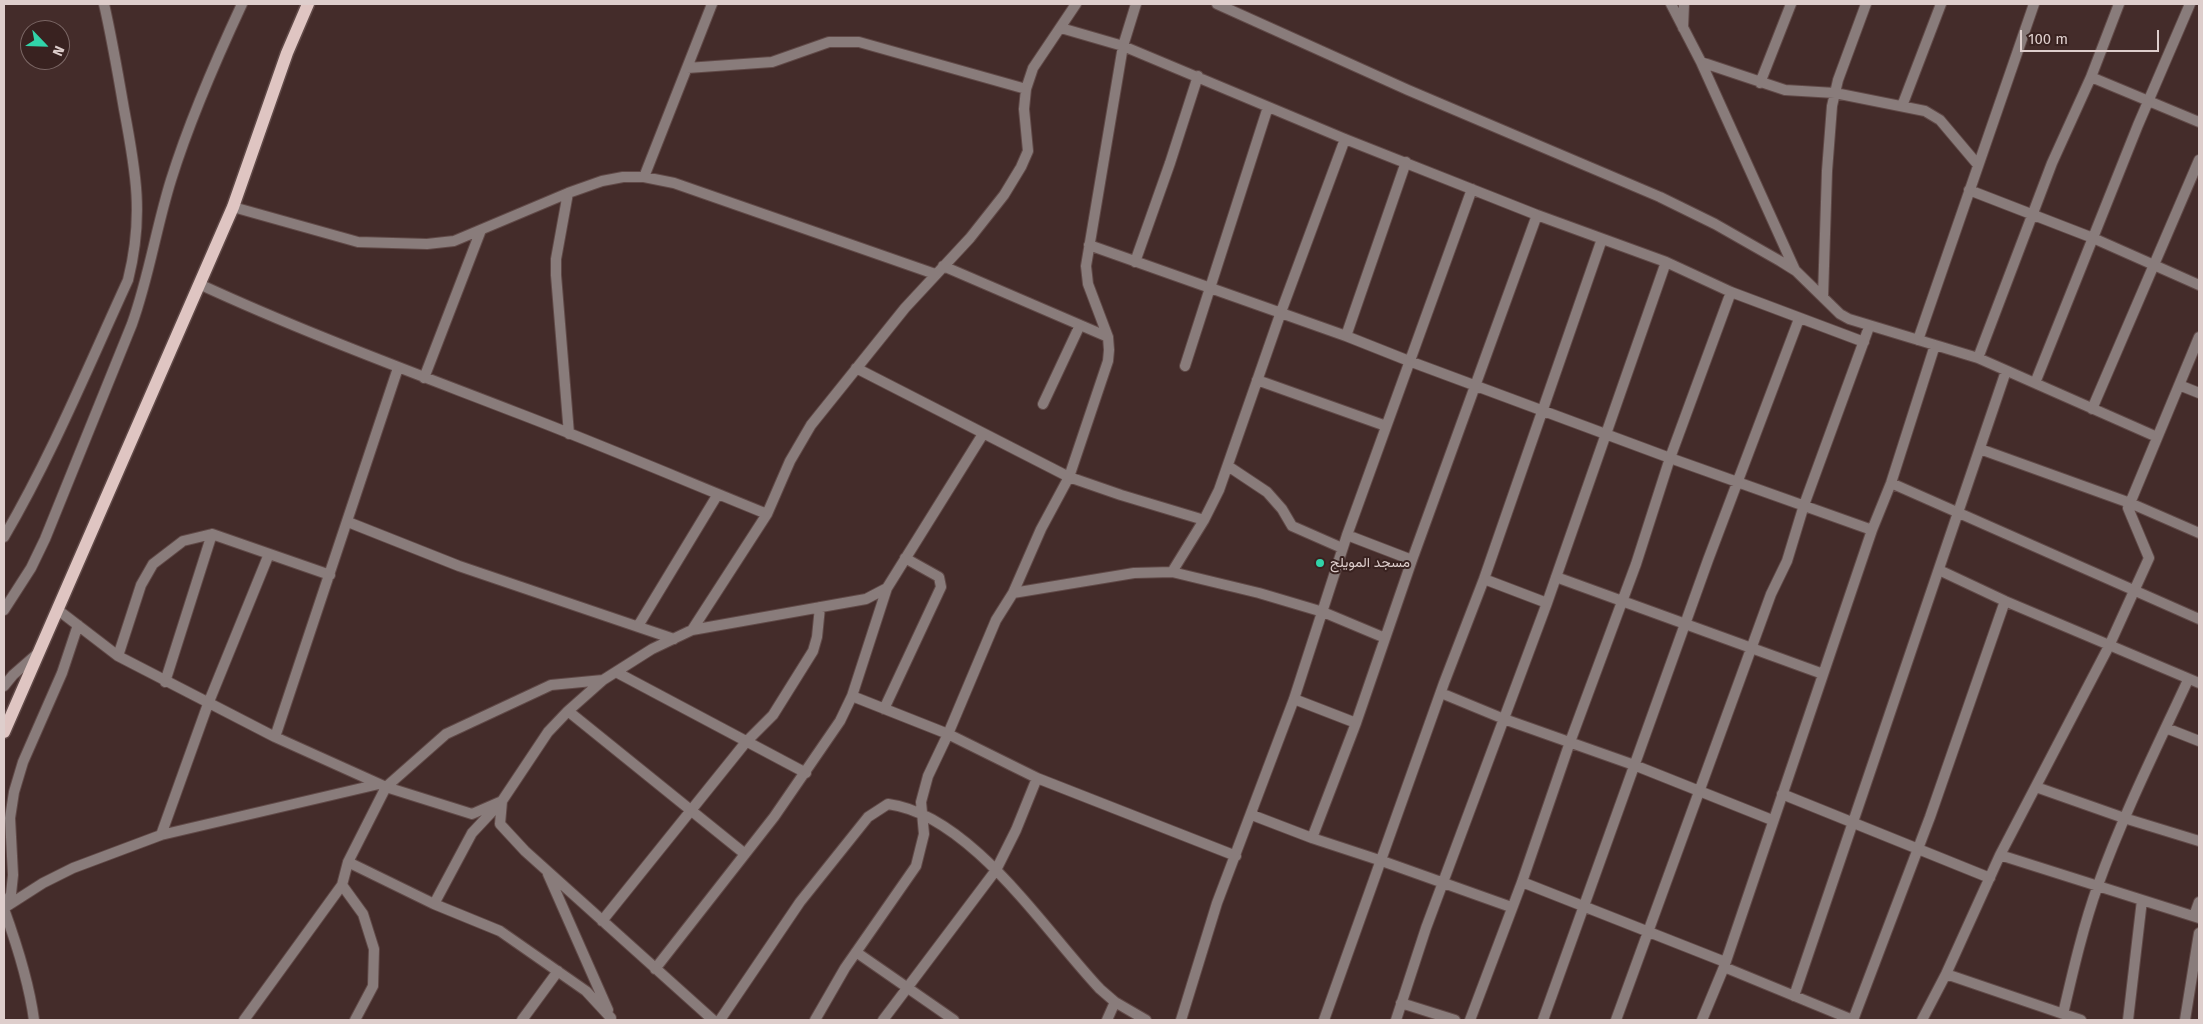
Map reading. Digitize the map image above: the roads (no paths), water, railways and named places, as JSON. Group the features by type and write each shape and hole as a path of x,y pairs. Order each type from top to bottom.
{"main road":[{"path":"4,732 233,207 286,53 308,4"}],"street":[{"path":"4,537 28,495 128,280 138,233 138,194 133,156 104,4"},
{"path":"4,610 31,568 46,539 132,324 144,285 156,232 189,124 242,4"},
{"path":"644,177 712,4"},
{"path":"692,630 767,514 790,461 811,425 856,368 935,274 970,238 1004,195 1021,167 1028,151 1024,109 1026,89 1032,68 1076,4"},
{"path":"814,1020 856,952 916,866 924,834 922,815 923,793 928,776 948,734 996,620 1013,593 1041,529 1069,477 1108,361 1108,337 1088,284 1086,266 1123,46 1136,4"},
{"path":"1217,4 1408,90 1660,197 1715,224 1796,271 1840,314 1869,327 1978,358 2157,437"},
{"path":"1670,4 1701,62 1796,271"},
{"path":"1683,30 1684,4"},
{"path":"1760,83 1791,4"},
{"path":"1823,297 1829,132 1835,93 1866,4"},
{"path":"1902,106 1942,4"},
{"path":"1918,340 2034,4"},
{"path":"1978,358 2052,163 2091,77 2119,4"},
{"path":"2034,383 2148,100 2190,4"},
{"path":"1061,28 1123,46 1345,139 1666,262 1730,292 1864,342"},
{"path":"687,68 772,62 829,42 845,41 859,42 1026,89"},
{"path":"1701,62 1760,83 1793,92 1835,93 1902,106 1934,115 1978,165"},
{"path":"1135,262 1198,76"},
{"path":"2091,77 2199,122"},
{"path":"1185,366 1268,107"},
{"path":"1172,572 1220,490 1281,312 1345,139"},
{"path":"2092,409 2199,160"},
{"path":"1346,336 1406,162"},
{"path":"233,207 358,242 427,244 454,241 568,193 602,181 644,177 674,183 935,274"},
{"path":"1181,1020 1217,903 1252,815 1294,699 1324,612 1342,548 1472,189"},
{"path":"1969,190 2033,213 2199,285"},
{"path":"568,193 556,259 556,275 569,434"},
{"path":"1312,838 1356,723 1412,560 1538,214"},
{"path":"424,378 481,230"},
{"path":"1324,1020 1441,693 1484,579 1541,409 1602,239"},
{"path":"1088,246 1209,289 1281,312 1670,458 1872,530"},
{"path":"1396,1020 1426,928 1444,884 1547,603 1666,262"},
{"path":"943,266 1108,337"},
{"path":"128,280 144,285"},
{"path":"199,284 276,320 569,434 767,514"},
{"path":"1470,1020 1522,882 1570,742 1623,601 1670,458 1730,292"},
{"path":"1543,1020 1737,482 1799,318"},
{"path":"1043,404 1080,325"},
{"path":"1616,1020 1773,589 1787,561 1804,505 1869,327"},
{"path":"1922,1020 1946,974 2000,855 2109,646 2149,555 2129,513 2130,503 2199,337"},
{"path":"1702,1020 1724,964 1872,530 1891,483 1935,345"},
{"path":"275,737 398,368"},
{"path":"856,368 1069,477 1204,520"},
{"path":"1794,996 2006,371"},
{"path":"1257,380 1386,426"},
{"path":"2179,385 2199,393"},
{"path":"655,969 806,773 840,721 852,696 887,588 983,434"},
{"path":"1980,448 2130,503 2199,533"},
{"path":"1228,466 1267,492 1282,509 1292,526 1342,548"},
{"path":"1891,483 2199,619"},
{"path":"638,626 718,494"},
{"path":"348,522 459,566 674,638"},
{"path":"118,656 141,585 153,564 183,541 212,534 330,575"},
{"path":"166,682 212,534"},
{"path":"1347,535 1412,560"},
{"path":"161,836 208,704 269,554"},
{"path":"884,709 941,587 939,577 905,558"},
{"path":"1939,570 2004,601 2199,684"},
{"path":"1013,593 1134,573 1172,572 1259,593 1324,612 1385,638"},
{"path":"1556,577 1822,674"},
{"path":"1484,579 1547,603"},
{"path":"434,904 472,833 502,801 548,732 568,711 603,680 652,649 692,630 866,599 887,588"},
{"path":"1522,882 1648,931 1853,1020 1918,848 2004,601"},
{"path":"602,921 746,742 773,715 813,651 817,637 820,607"},
{"path":"58,610 118,656 166,682 275,737 382,785 472,814 502,801"},
{"path":"34,1020 15,936 4,908 11,894 13,875 10,818 14,792 23,762 62,674 78,625"},
{"path":"4,686 13,674 38,653"},
{"path":"616,672 806,773"},
{"path":"4,908 43,883 73,868 161,836 382,785 446,734 551,685 603,680"},
{"path":"2063,1014 2081,941 2098,886 2124,818 2188,680"},
{"path":"1441,693 1504,719 1634,765 1772,820"},
{"path":"852,696 948,734 1037,778 1236,856"},
{"path":"1294,699 1356,723"},
{"path":"568,711 745,854"},
{"path":"2166,728 2199,740"},
{"path":"883,1020 996,870 1016,830 1037,778"},
{"path":"244,1020 342,885 348,862 382,785"},
{"path":"2036,787 2124,818 2199,841"},
{"path":"1782,794 1990,878"},
{"path":"502,801 500,824 547,871 713,1020"},
{"path":"720,1020 800,902 868,817 888,804 922,815 946,828 996,870 1088,977 1115,1002 1146,1020"},
{"path":"1252,815 1312,838 1512,907"},
{"path":"2000,855 2196,917 2199,902"},
{"path":"348,862 434,904 500,930 586,991 612,1019"},
{"path":"547,871 612,1019"},
{"path":"342,885 363,914 374,949 373,986 355,1020"},
{"path":"2128,1020 2142,900"},
{"path":"2185,1020 2199,933"},
{"path":"856,952 954,1020"},
{"path":"522,1020 558,971"},
{"path":"1946,974 2081,1020"},
{"path":"1107,1020 1115,1002"},
{"path":"1401,1004 1454,1020"}],"place":[{"name":"مسجد المويلح","path":"1320,563"}]}
